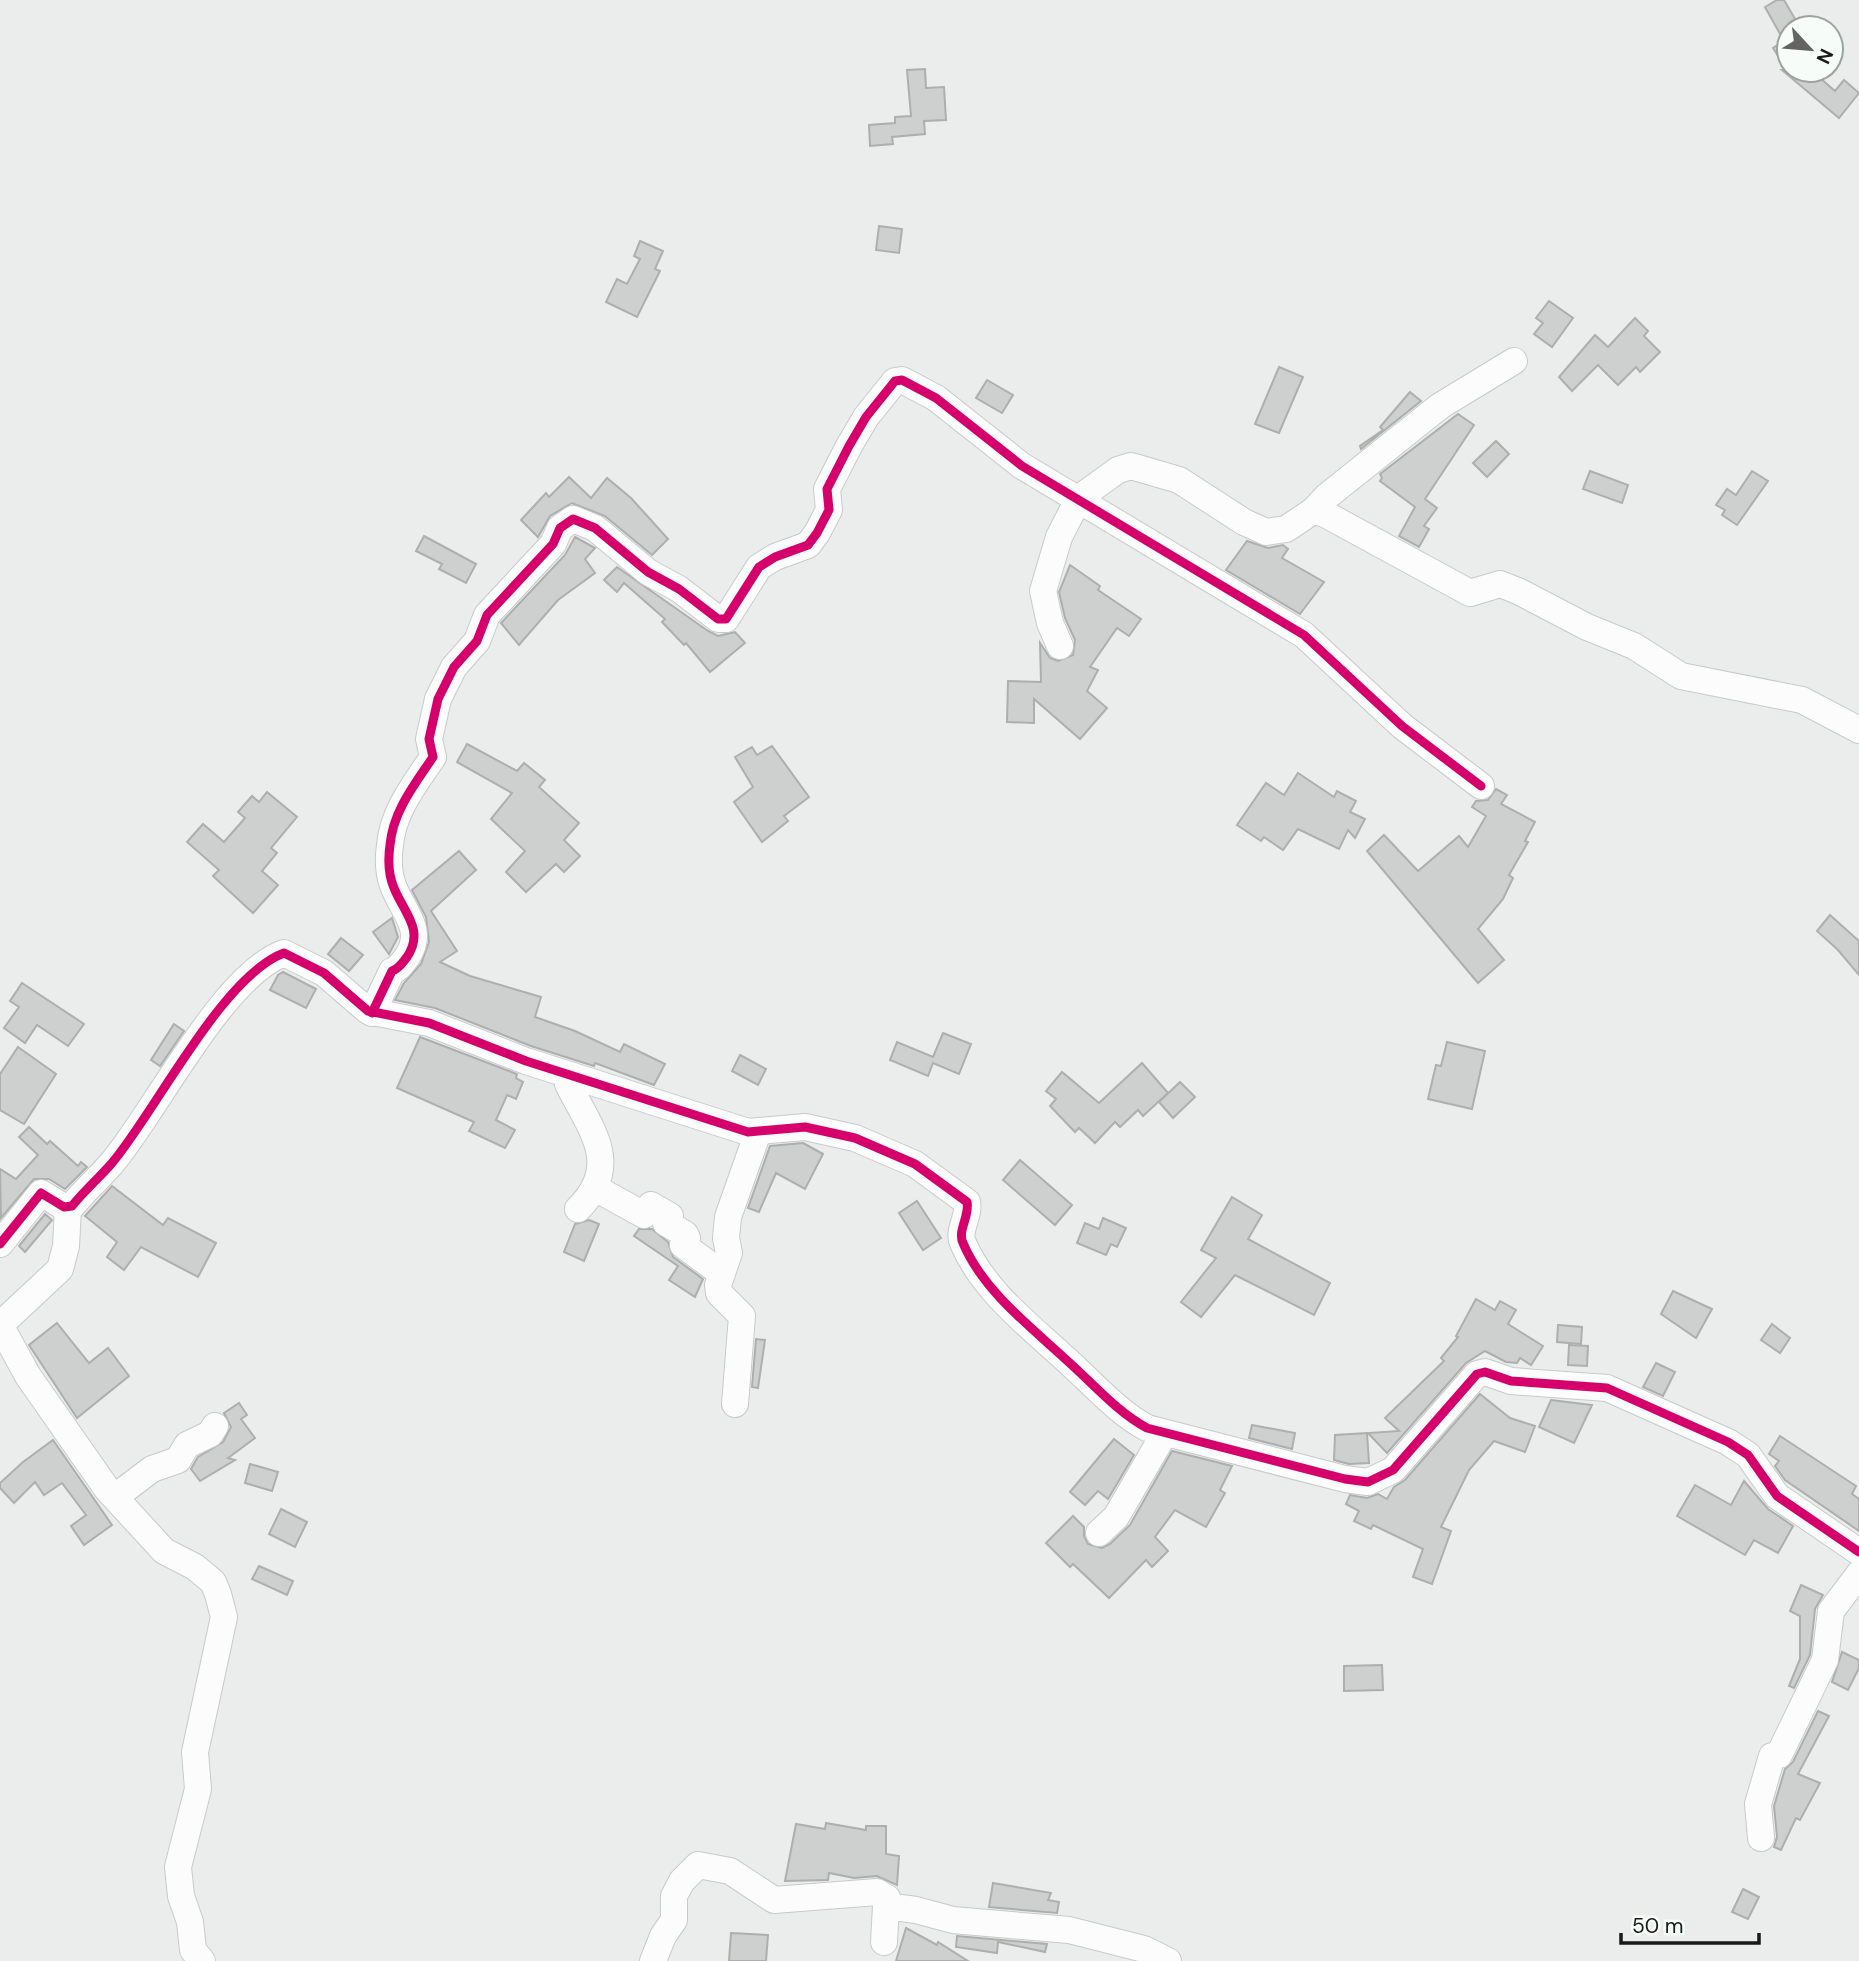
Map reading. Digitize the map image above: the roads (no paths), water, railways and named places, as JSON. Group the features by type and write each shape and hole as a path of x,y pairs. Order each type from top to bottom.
{"street":[{"path":"1060,646 1050,624 1043,591 1059,537 1079,498 1118,470 1131,466 1193,487 1244,522 1266,532 1286,529 1313,511 1326,497 1440,406 1514,361"},
{"path":"372,1013 392,971 399,968 415,945 416,931 391,877 390,842 403,804 418,775 433,758 429,739 438,699 459,660 477,642 488,615 553,544 560,528 573,519 595,528 648,572 679,589 718,619 726,619 759,567 775,557 808,545 817,533 828,510 827,489 849,446 866,417 895,381 902,380 936,398 1022,466 1304,635 1402,726 1481,786"},
{"path":"1313,511 1325,514 1469,593 1500,584 1587,627 1634,646 1681,676 1802,700 1859,730"},
{"path":"193,1957 190,1922 181,1896 178,1867 198,1788 195,1752 224,1617 213,1581 195,1567 164,1551 115,1497 28,1376 0,1325 60,1269 66,1246 68,1208 111,1163 229,997 275,956 284,953 314,966 362,1009 372,1013 429,1023 570,1075 748,1132 805,1127 855,1139 915,1164 967,1202 961,1241 981,1274 1010,1307 1134,1421 1164,1434 1368,1482 1392,1470 1477,1374 1485,1372 1511,1381 1607,1388 1728,1442 1748,1455 1777,1496 1859,1552"},
{"path":"570,1075 568,1084 599,1139 600,1172 595,1188 578,1209"},
{"path":"735,1404 742,1317 719,1293 721,1273 729,1253 726,1238 728,1217 758,1132"},
{"path":"595,1188 644,1215 650,1205 670,1216 666,1223 685,1234 687,1238 683,1245 721,1273"},
{"path":"0,1244 41,1193 68,1208"},
{"path":"115,1497 152,1469 178,1460 187,1445 210,1434 215,1426"},
{"path":"1098,1533 1116,1517 1164,1434"},
{"path":"1761,1838 1758,1804 1772,1756 1779,1755 1825,1660 1831,1611 1859,1574"},
{"path":"653,1961 674,1920 674,1896 682,1881 698,1865 730,1871 774,1900 877,1892 887,1898 884,1942"},
{"path":"887,1906 916,1910 953,1920 1069,1930 1144,1949 1168,1961"}]}
